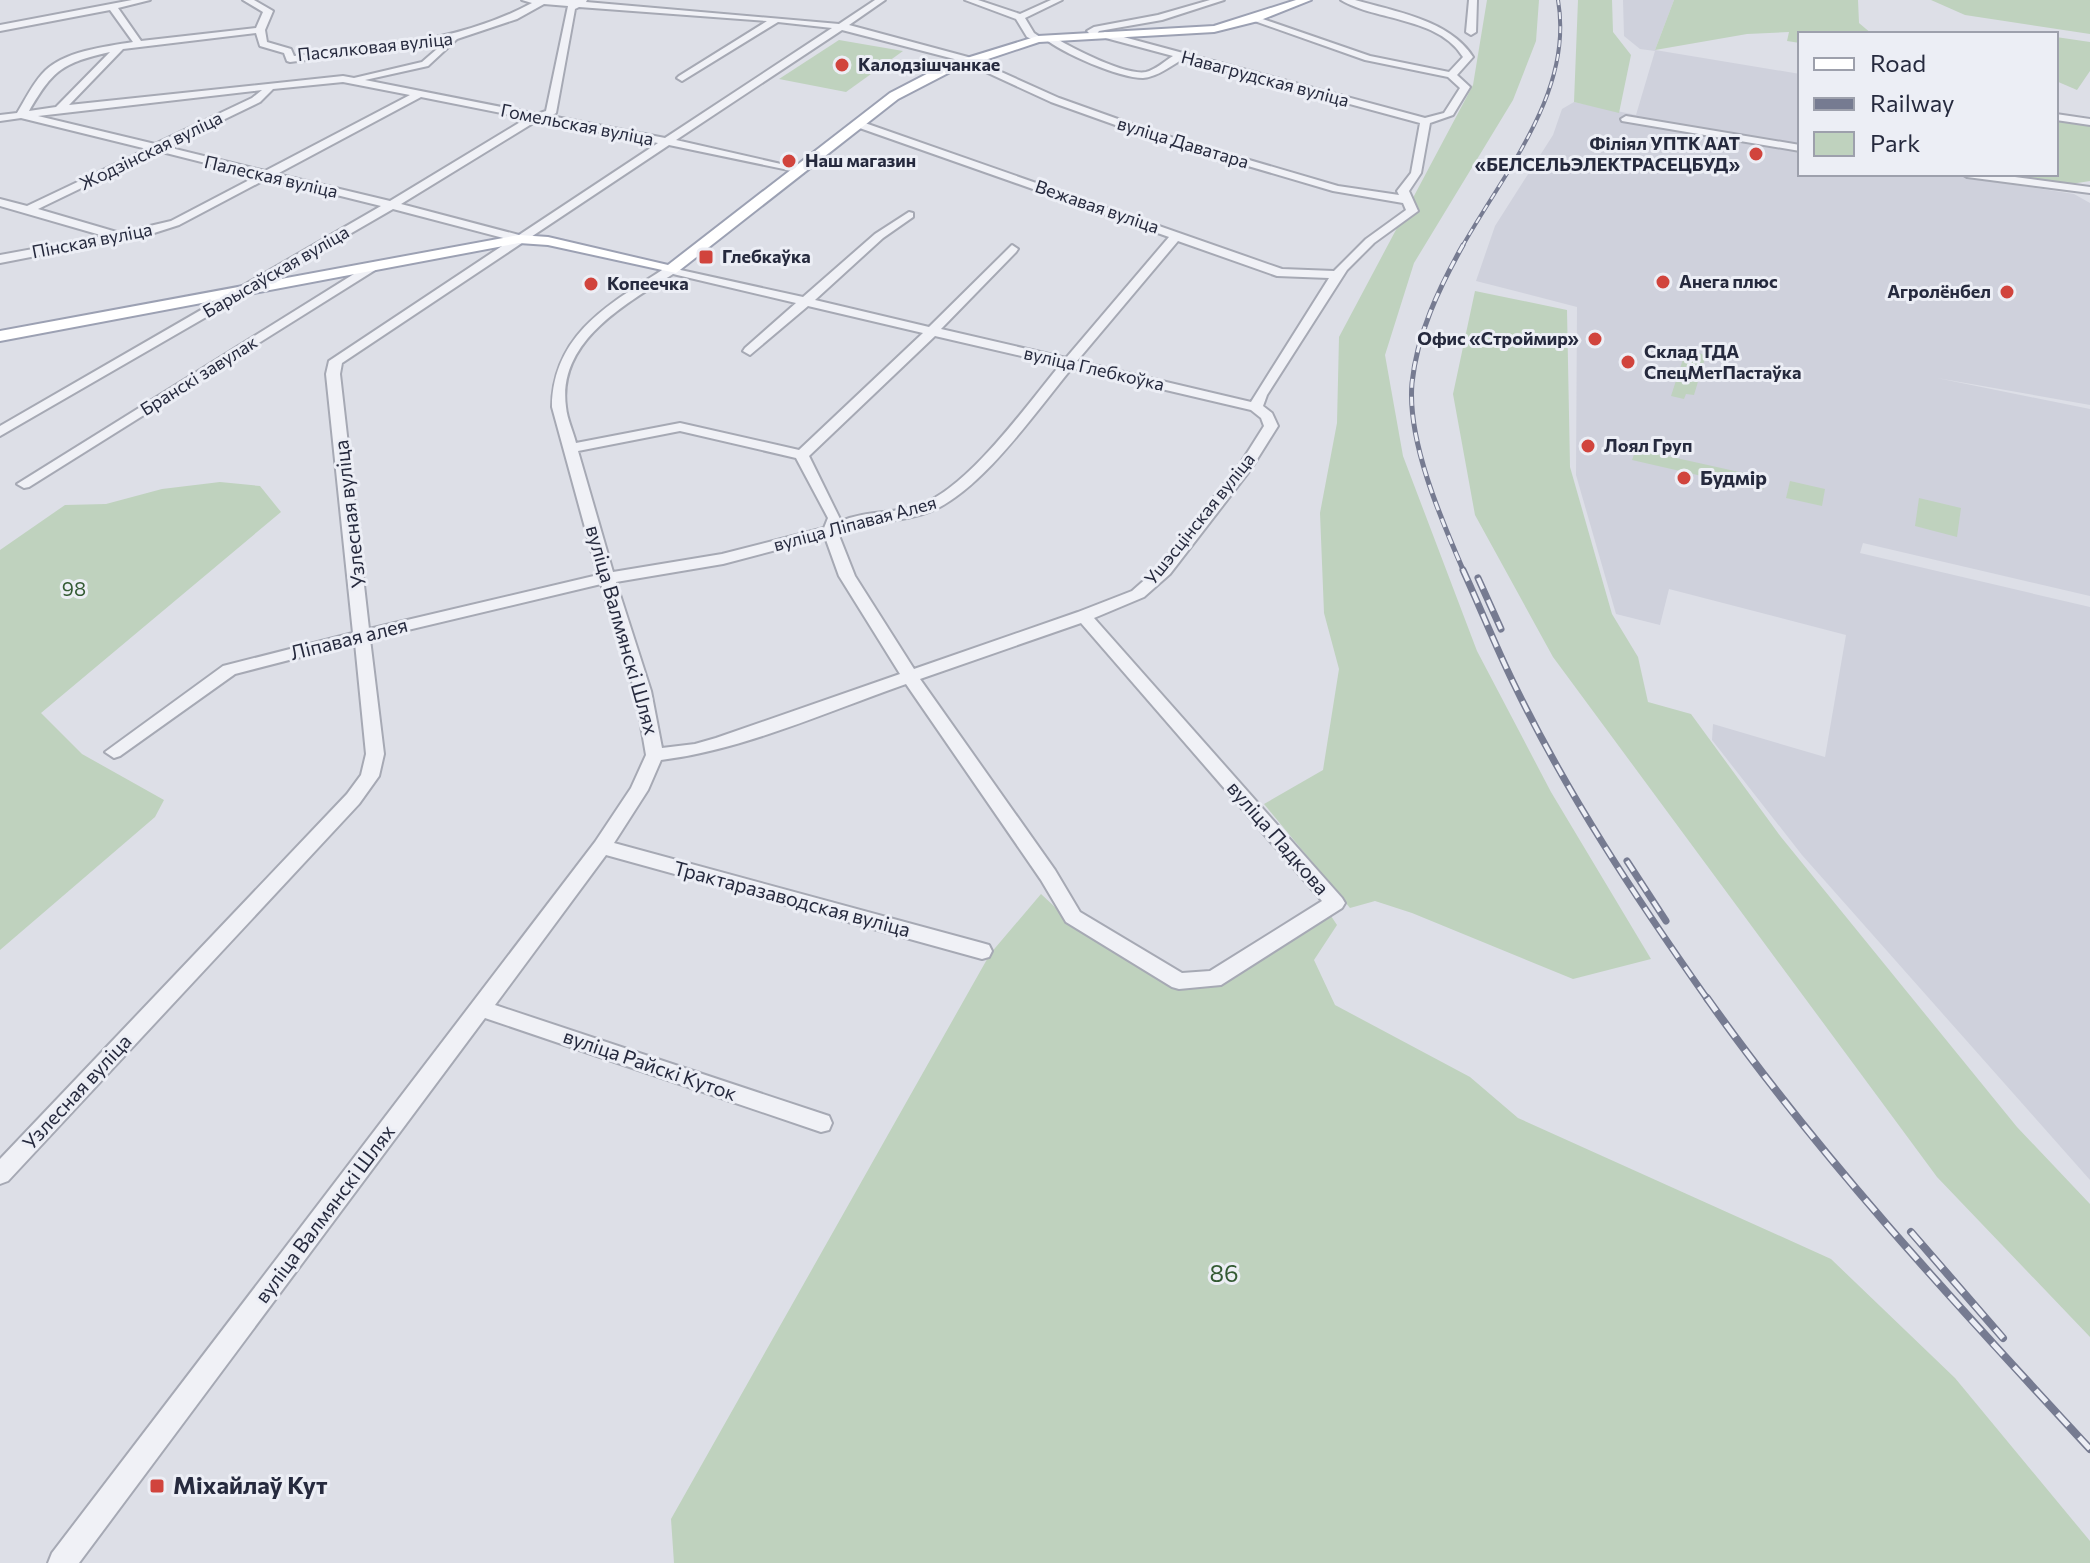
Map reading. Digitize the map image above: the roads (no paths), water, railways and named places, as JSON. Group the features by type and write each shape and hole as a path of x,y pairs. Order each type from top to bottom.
{"main road":[{"name":"вуліца Валмянскі Шлях","path":"671,270 911,86 967,60 1043,38 1214,29 1254,19 1306,0"},
{"path":"0,336 519,239 548,241 671,270"}],"street":[{"path":"0,28 146,0"},
{"path":"21,115 51,70 67,60 139,44 260,30 268,11 247,0"},
{"name":"вуліца Даватара","path":"526,0 580,1 842,26 967,60 1055,100 1153,135 1337,189 1407,200"},
{"name":"Узлесная вуліца","path":"0,1174 353,799 370,776 375,754 333,367 345,354 881,0"},
{"path":"969,0 1020,17 1030,35 1146,75 1179,57"},
{"path":"1020,17 1058,0"},
{"path":"1100,35 1092,31 1159,18 1220,0"},
{"path":"1345,0 1431,29 1465,48 1468,57 1451,75"},
{"path":"1471,32 1473,0"},
{"name":"Пасялковая вуліца","path":"260,30 263,44 288,51 290,59 453,40 504,22 543,1"},
{"path":"551,116 571,8 580,1"},
{"path":"113,7 139,44"},
{"path":"682,78 752,31 777,19"},
{"path":"1254,19 1368,58 1451,75 1465,87 1455,106 1441,119 1425,121 1416,173 1403,191 1413,208 1409,215 1370,241 1337,275 1267,380 1256,407"},
{"name":"Навагрудская вуліца","path":"1100,35 1425,121"},
{"path":"0,118 61,108 332,79 355,80 425,64 453,40"},
{"path":"61,108 118,49"},
{"name":"Гомельская вуліца","path":"355,80 536,117"},
{"name":"Жодзінская вуліца","path":"28,210 256,100 269,87"},
{"name":"Пінская вуліца","path":"0,259 120,237 175,223 420,94"},
{"name":"Палеская вуліца","path":"21,115 503,232 519,239"},
{"name":"Барысаўская вуліца","path":"0,432 391,205 536,117 551,116"},
{"name":"Гомельская вуліца","path":"551,116 799,171"},
{"path":"2058,117 2090,122"},
{"path":"1626,119 1798,148"},
{"name":"Вежавая вуліца","path":"858,124 1281,273 1337,275"},
{"path":"1982,176 2090,190"},
{"path":"0,202 120,237"},
{"path":"750,351 909,215"},
{"name":"вуліца Ліпавая Алея","path":"607,579 723,559 830,531 856,520 923,509 953,494 991,455 1177,235"},
{"path":"802,455 932,331 1012,249"},
{"name":"Бранскі завулак","path":"24,484 374,267"},
{"name":"вуліца Глебкоўка","path":"671,270 1256,407"},
{"name":"вуліца Валмянскі Шлях","path":"62,1563 602,847 639,790 655,755 643,691 607,579 557,394 561,367 573,345 633,296 671,270"},
{"name":"Ушэсцінская вуліца","path":"655,755 696,750 1127,600 1164,571 1246,466 1271,426 1267,416 1256,407"},
{"path":"570,448 680,427 802,455 835,518 830,531 847,576 910,677"},
{"name":"Ліпавая алея","path":"114,752 229,670 584,582 607,579"},
{"name":"вуліца Падкова","path":"910,677 1048,875 1073,917 1179,981 1214,979 1335,903 1084,616"},
{"name":"Трактаразаводская вуліца","path":"602,847 982,951"},
{"name":"вуліца Райскі Куток","path":"480,1008 821,1123"}],"railway":[{"path":"1462,247 1515,160 1546,99 1556,67 1560,34 1558,0"},
{"path":"1462,247 1424,329 1412,383 1412,406 1420,454 1445,528 1464,572"},
{"path":"1463,570 1513,682 1556,765 1629,884 1708,1000"},
{"path":"1478,578 1501,629"},
{"path":"1627,861 1666,921"},
{"path":"1707,998 1843,1173 1940,1285 2090,1449"},
{"path":"1911,1232 2003,1338"}],"place":[{"name":"Калодзішчанкае","path":"842,65"},
{"name":"Філіял УПТК ААТ «БЕЛСЕЛЬЭЛЕКТРАСЕЦБУД»","path":"1756,154"},
{"name":"Наш магазин","path":"789,161"},
{"name":"Глебкаўка","path":"706,257"},
{"name":"Анега плюс","path":"1663,282"},
{"name":"Копеечка","path":"591,284"},
{"name":"Агролёнбел","path":"2007,292"},
{"name":"Офис «Строймир»","path":"1595,339"},
{"name":"Склад ТДА СпецМетПастаўка","path":"1628,362"},
{"name":"Лоял Груп","path":"1588,446"},
{"name":"Будмір","path":"1684,478"},
{"name":"Міхайлаў Кут","path":"157,1486"}],"park label":[{"name":"98","path":"74,589"},
{"name":"86","path":"1224,1274"}]}
